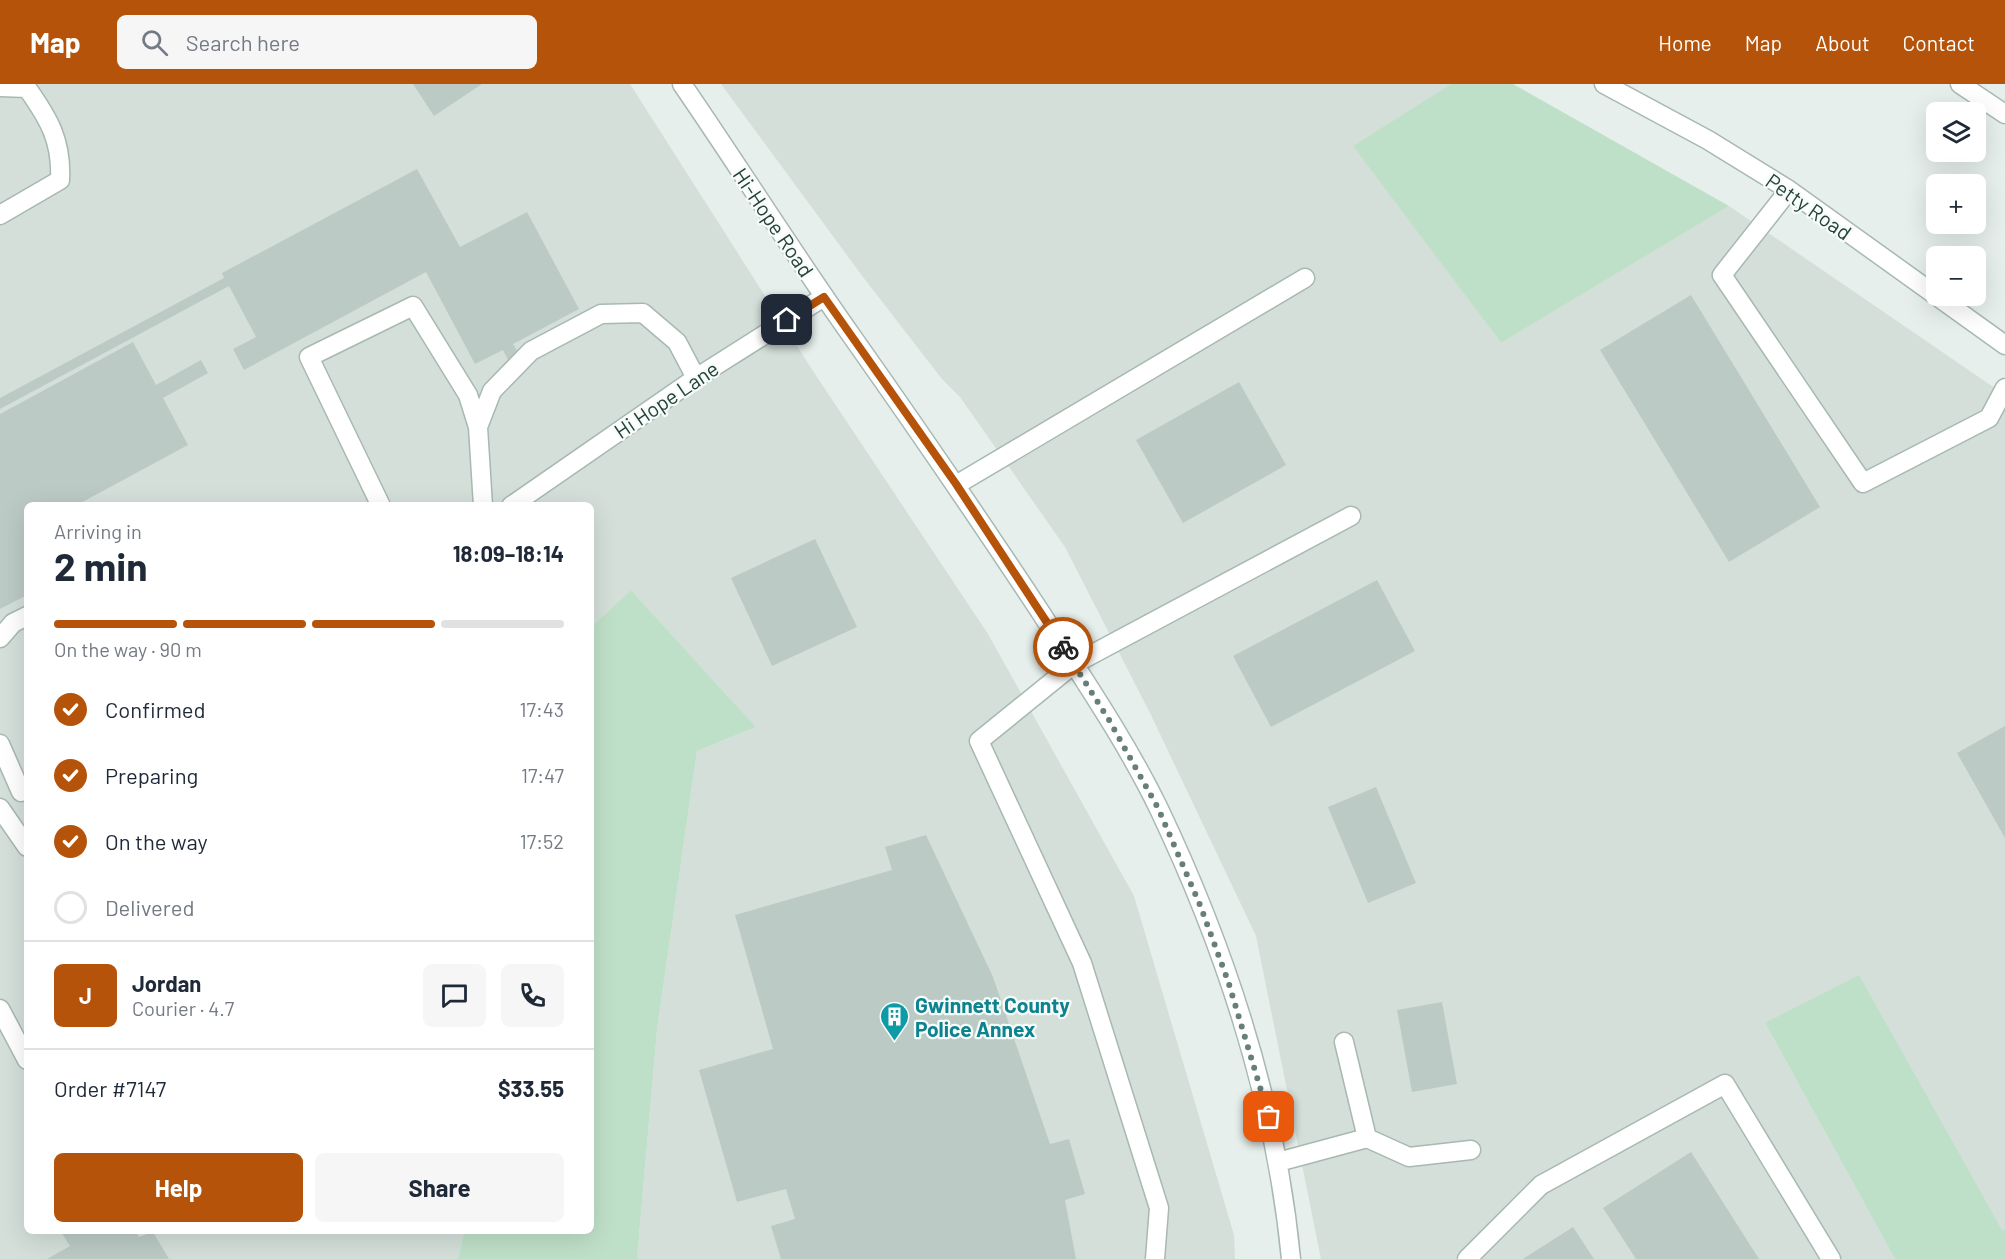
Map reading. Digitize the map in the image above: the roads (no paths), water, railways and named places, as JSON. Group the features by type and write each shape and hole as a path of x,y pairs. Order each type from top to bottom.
{"street":[{"name":"Hi-Hope Road","path":"682,84 824,297 956,484 1109,720 1158,808 1200,905 1264,1094 1284,1191 1291,1259"},
{"name":"Petty Road","path":"1604,84 1708,140 1789,190 2005,345"},
{"path":"1960,84 2005,114"},
{"path":"0,87 27,88 45,113 61,153 60,180 0,215"},
{"path":"1789,190 1722,275 1863,483 1989,418 2005,388"},
{"path":"956,484 1305,278"},
{"name":"Hi Hope Lane","path":"517,502 696,378 824,297"},
{"path":"379,502 309,357 413,306 468,395 478,427 483,502"},
{"path":"478,427 492,391 531,351 601,314 643,313 676,342 696,378"},
{"path":"1155,1259 1159,1208 1082,963 979,741 1074,664 1351,516"},
{"path":"0,638 13,623 24,618"},
{"path":"0,744 24,791 0,806 24,842"},
{"path":"0,1009 24,1054"},
{"path":"1344,1042 1367,1138"},
{"path":"1467,1259 1541,1185 1725,1084 1831,1259"},
{"path":"1278,1162 1367,1138 1409,1157 1472,1150"}],"place":[{"name":"Gwinnett County Police Annex","path":"894,1042"}]}
